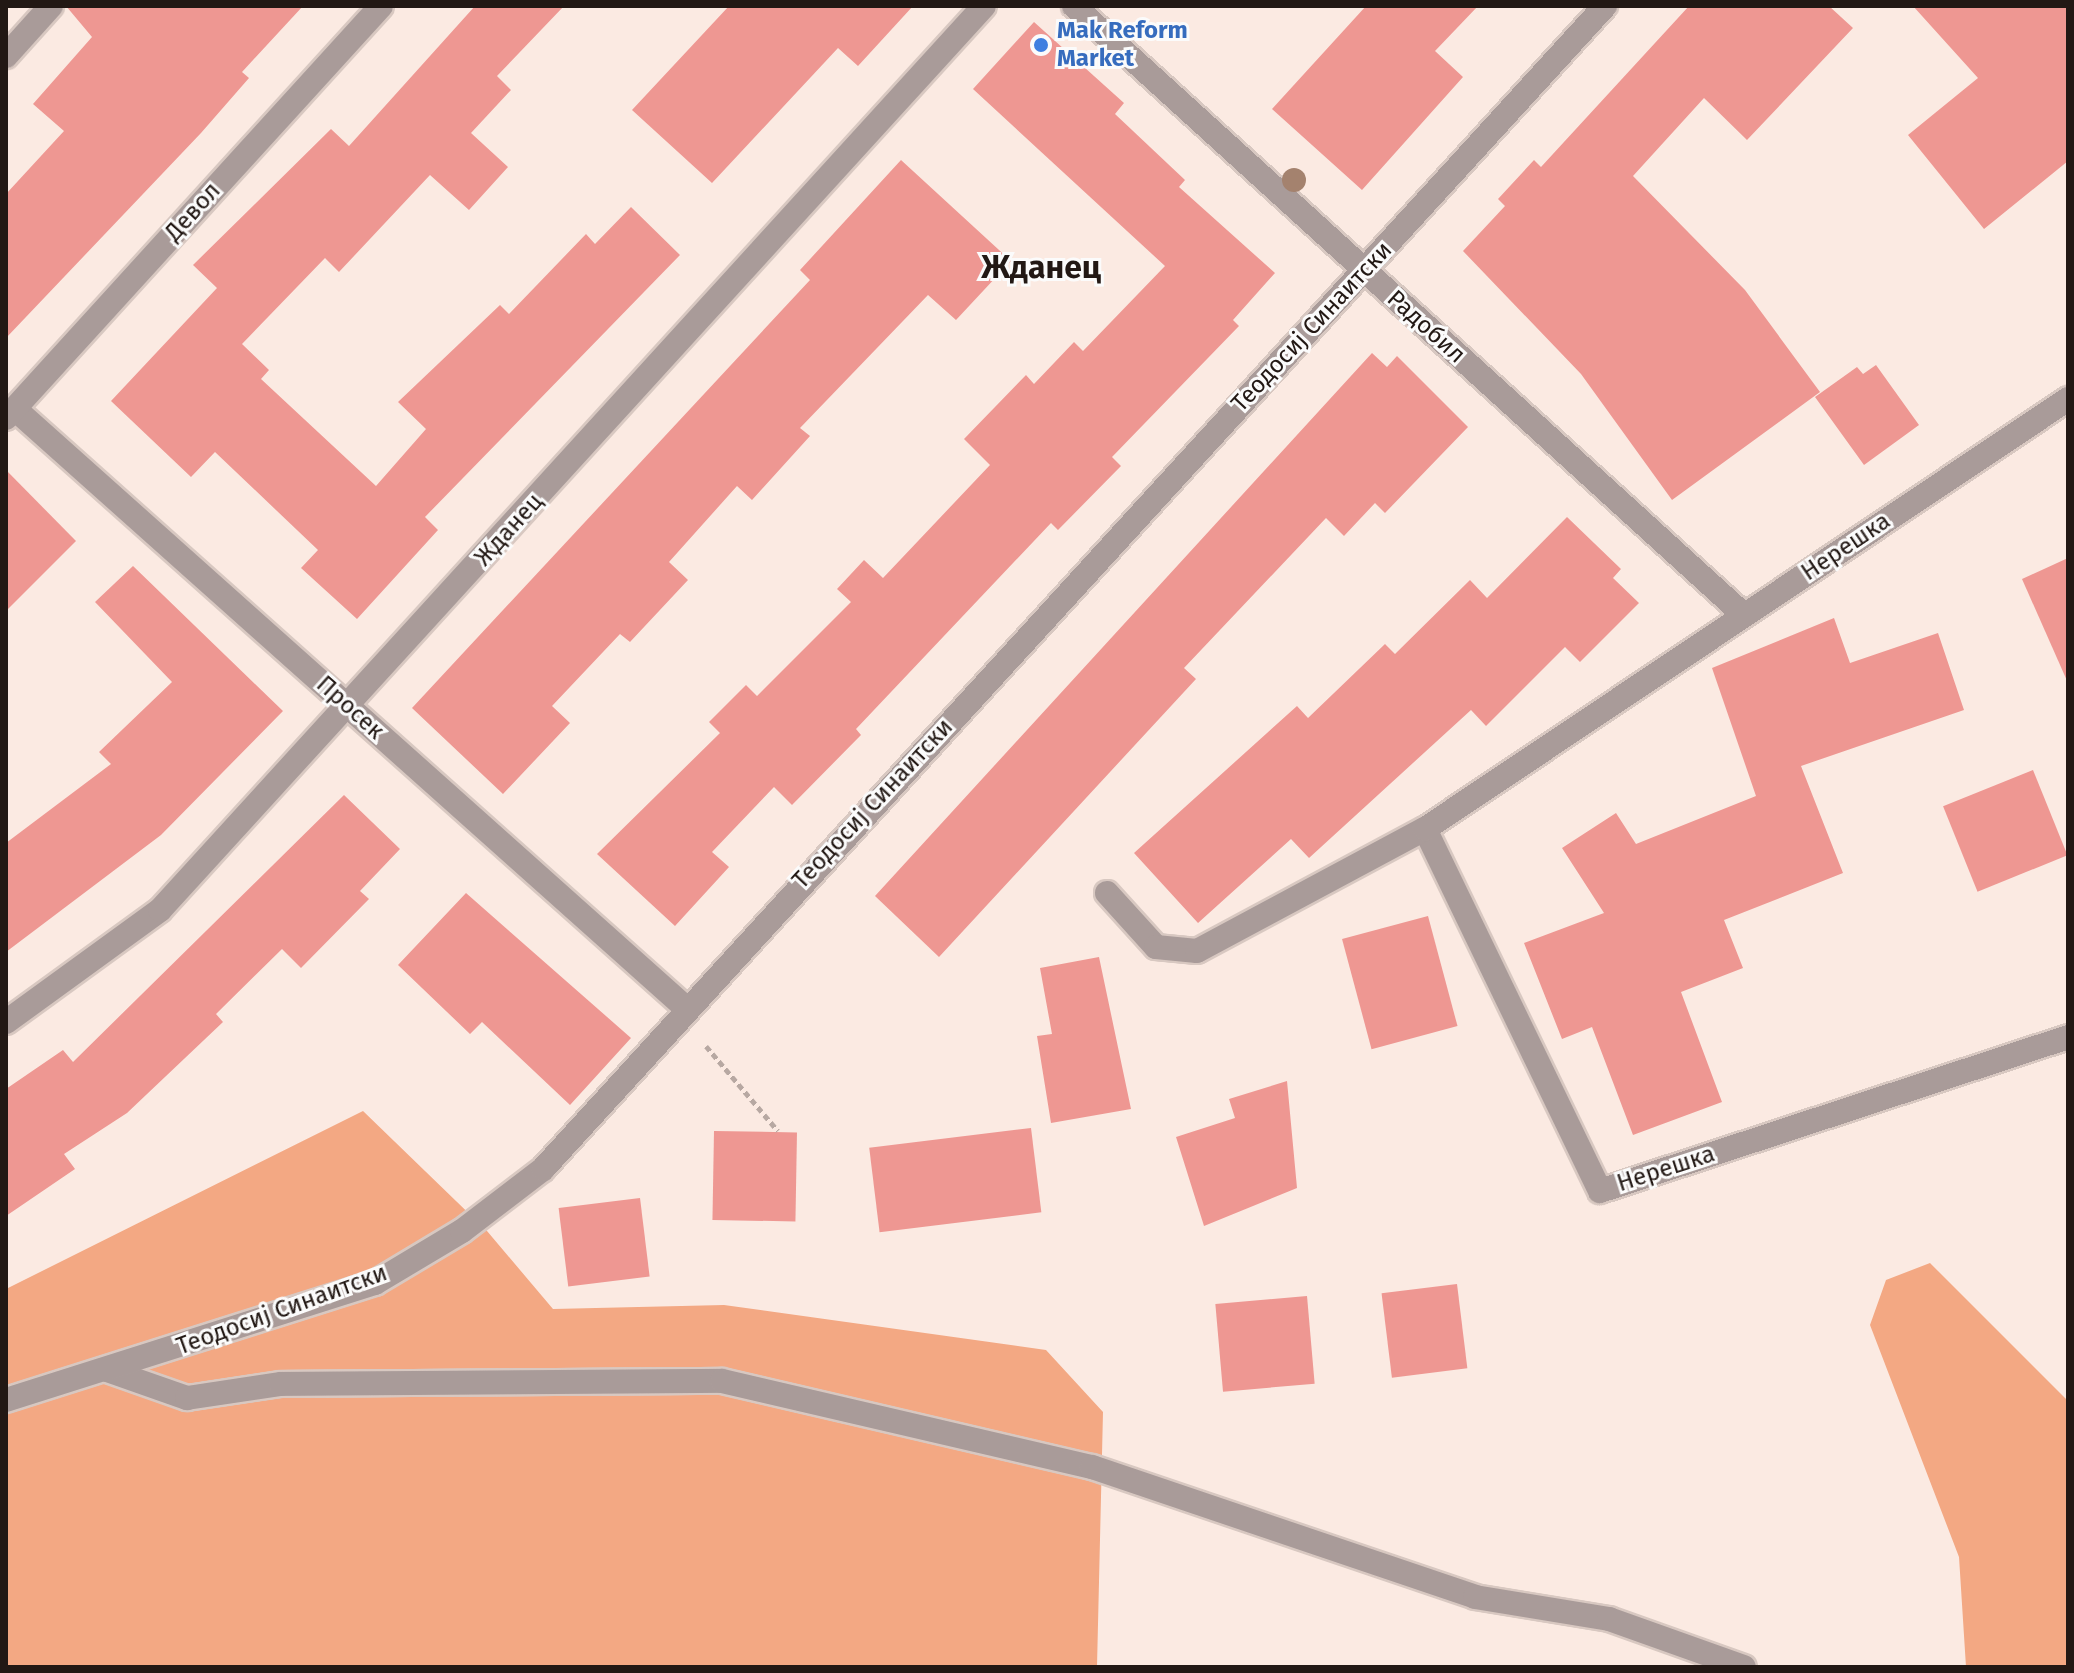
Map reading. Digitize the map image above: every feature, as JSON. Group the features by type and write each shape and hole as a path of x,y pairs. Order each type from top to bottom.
{"street":[{"path":"6,56 51,6"},
{"name":"Девол","path":"10,414 381,6"},
{"name":"Жданец","path":"6,1022 160,910 349,707 984,6"},
{"name":"Радобил","path":"1074,6 1744,615"},
{"name":"Теодосиј Синаитски","path":"6,1400 375,1283 462,1231 543,1169 683,1012 1605,6"},
{"name":"Нерешка","path":"1107,893 1156,947 1197,951 1425,829 2068,399"},
{"name":"Просек","path":"10,414 349,707 683,1012"},
{"name":"Нерешка","path":"1425,829 1600,1191 2068,1037"},
{"path":"107,1370 187,1398 281,1384 722,1381 1092,1467 1475,1597 1609,1619 1744,1667"}],"path":[{"path":"683,1012 778,1131"}],"shaded area":[{"path":"363,1111 487,1231 553,1309 724,1305 1046,1350 1103,1412 1097,1667 6,1667 6,1289"},
{"path":"1930,1263 2068,1401 2068,1667 1966,1667 1959,1557 1870,1325 1886,1280"}],"building":[{"path":"66,6 303,6 242,72 249,78 201,133 6,338 6,194 64,131 33,104 92,37"},
{"path":"475,6 564,6 497,76 511,90 471,133 508,167 469,210 430,175 339,272 325,258 242,344 269,370 261,379 376,486 426,429 398,402 500,305 509,314 586,234 595,244 631,207 680,255 425,517 438,530 357,619 301,568 318,550 215,452 191,477 111,401 217,288 193,265 331,129 349,146"},
{"path":"729,6 913,6 858,66 838,48 712,183 632,110"},
{"path":"1366,6 1478,6 1435,51 1463,77 1362,190 1272,109"},
{"path":"1689,6 1829,6 1853,28 1747,140 1704,98 1633,176 1745,290 1820,392 1672,500 1581,374 1463,251 1505,206 1498,199 1534,160 1541,167"},
{"path":"1913,6 2068,6 2068,161 1984,229 1908,135 1978,78"},
{"path":"1034,22 1124,103 1115,114 1185,180 1179,187 1275,273 1233,320 1239,326 1112,457 1121,466 1058,530 1051,523 856,729 861,735 792,805 774,787 712,852 729,867 675,926 597,854 720,733 709,722 746,685 757,696 851,602 837,589 864,560 883,578 990,465 964,439 1026,375 1034,384 1074,342 1083,351 1165,266 973,89"},
{"path":"901,160 1011,261 956,320 928,295 800,428 810,436 752,500 737,486 669,562 688,580 630,642 620,634 552,706 570,723 503,794 412,708 810,280 800,270"},
{"path":"1372,353 1387,367 1397,356 1468,427 1385,513 1375,503 1344,536 1326,518 1184,668 1196,679 939,957 875,896"},
{"path":"1876,365 1919,425 1864,465 1815,397 1857,367 1863,374"},
{"path":"6,470 76,541 6,611"},
{"path":"1567,517 1621,569 1613,578 1639,603 1580,662 1565,647 1486,726 1471,710 1309,858 1291,839 1198,923 1134,853 1297,706 1308,718 1385,644 1395,654 1470,580 1487,598"},
{"path":"2068,558 2068,683 2022,579"},
{"path":"133,566 283,711 161,835 6,952 6,843 111,764 99,752 172,682 95,602"},
{"path":"1834,618 1850,663 1938,633 1964,710 1801,766 1843,873 1724,920 1743,968 1681,992 1722,1102 1633,1135 1592,1027 1562,1039 1524,943 1604,913 1562,848 1616,813 1636,844 1756,796 1712,668"},
{"path":"2033,770 2067,855 1978,892 1943,806"},
{"path":"344,795 400,849 360,891 369,899 301,968 282,949 216,1014 223,1022 127,1113 64,1154 75,1169 6,1216 6,1089 63,1050 73,1062"},
{"path":"466,893 631,1038 570,1105 482,1022 470,1034 398,965"},
{"path":"1428,916 1458,1026 1372,1049 1342,939"},
{"path":"1099,957 1131,1109 1051,1123 1037,1036 1052,1034 1040,968"},
{"path":"1287,1081 1297,1188 1204,1226 1176,1137 1235,1118 1229,1099"},
{"path":"1031,1128 1041,1212 880,1232 869,1148"},
{"path":"714,1131 797,1132 795,1221 712,1220"},
{"path":"640,1198 650,1276 568,1286 559,1208"},
{"path":"1457,1284 1467,1368 1392,1378 1382,1293"},
{"path":"1307,1296 1315,1384 1223,1392 1215,1304"}],"place":[{"name":"Mak Reform Market","path":"1041,45"}],"district":[{"name":"Жданец","path":"1041,267"}]}
